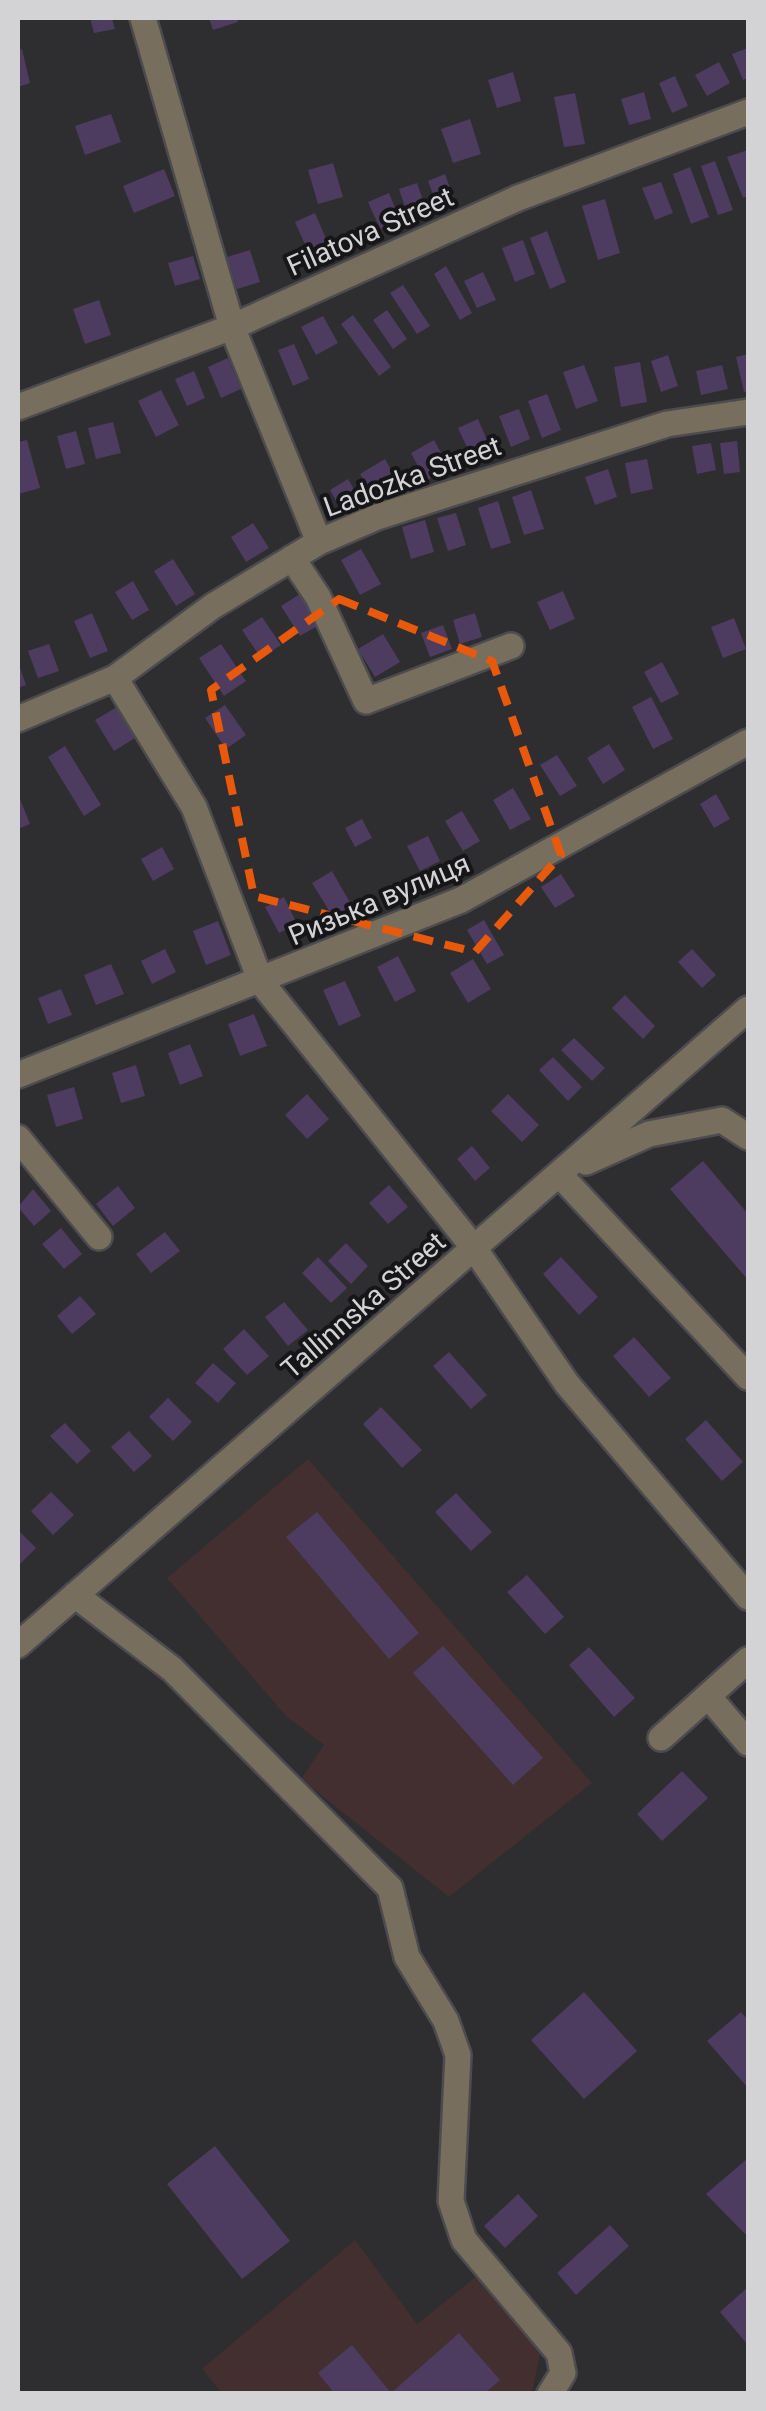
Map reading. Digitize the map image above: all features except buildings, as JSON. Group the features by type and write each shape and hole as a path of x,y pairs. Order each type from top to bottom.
{"street":[{"path":"144,18 232,327 318,542"},
{"name":"Filatova Street","path":"18,407 232,327 518,198 748,112"},
{"name":"Ladozka Street","path":"18,719 115,678 213,606 318,542 462,487 667,424 748,412"},
{"path":"292,558 318,597 366,700 510,646"},
{"path":"115,678 194,808 261,982 474,1248 567,1384 748,1597"},
{"name":"Ризька вулиця","path":"18,1075 461,900 748,742"},
{"name":"Tallinnska Street","path":"20,1639 76,1595 748,1010"},
{"path":"748,1137 722,1120 648,1134 559,1174 748,1377"},
{"path":"18,1138 99,1237"},
{"path":"76,1595 172,1669 262,1755 390,1888 407,1957 446,2020 458,2055 451,2201 455,2221 464,2240 559,2354 563,2373 550,2394"},
{"path":"661,1738 748,1660"},
{"path":"708,1696 748,1743"}],"highlighted area":[{"path":"339,599 492,661 561,855 475,952 254,896 211,690"}],"shaded area":[{"path":"308,1459 592,1783 449,1897 301,1779 324,1745 286,1716 167,1578"},
{"path":"355,2240 417,2324 477,2276 541,2348 533,2389 529,2393 222,2393 202,2369"}]}
